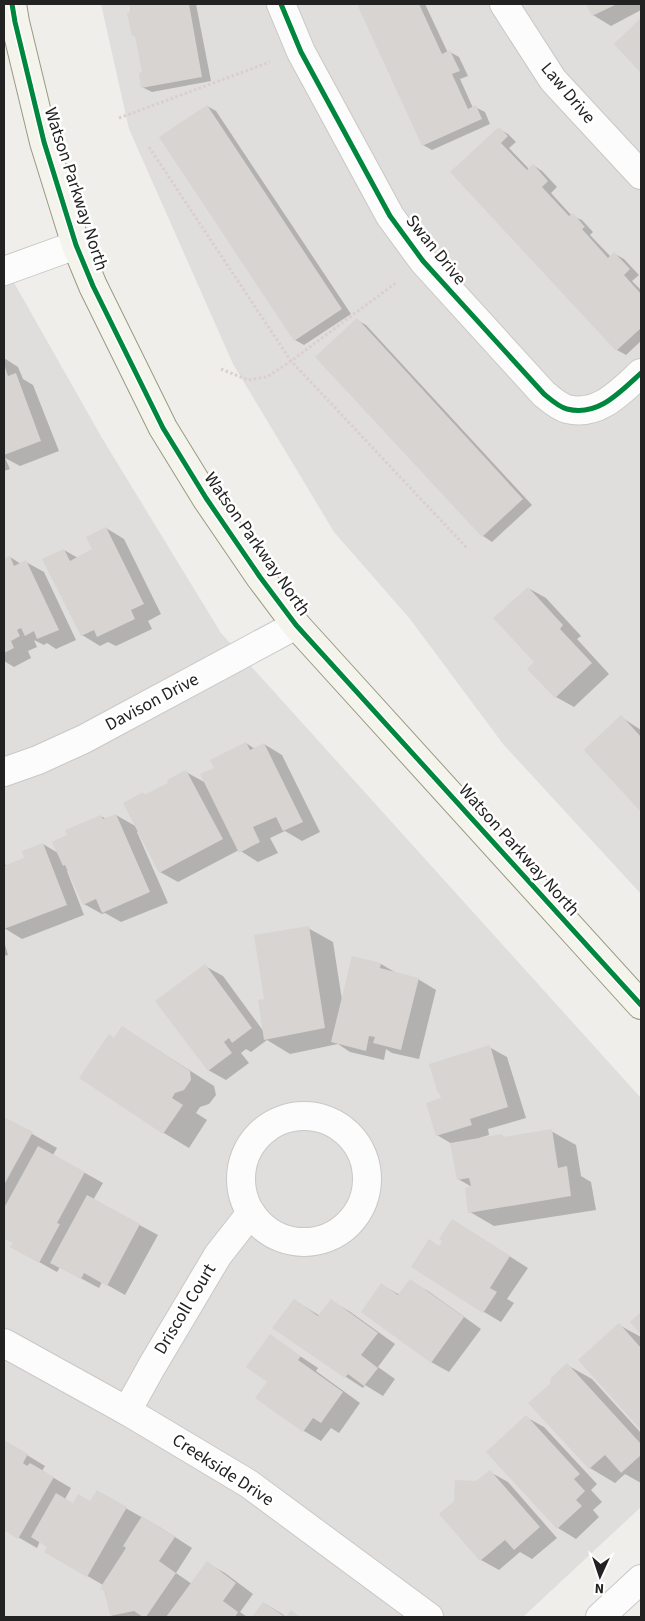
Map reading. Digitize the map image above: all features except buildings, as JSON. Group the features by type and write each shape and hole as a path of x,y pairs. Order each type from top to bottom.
{"main road":[{"name":"Watson Parkway North","path":"12,4 44,142 76,245 93,286 163,428 206,498 260,577 296,625 641,1005"}],"street":[{"name":"Swan Drive","path":"281,4 301,52 390,216 423,261 544,394 566,409 588,410 611,400 641,373"},
{"name":"Law Drive","path":"504,4 553,80 641,175"},
{"path":"4,271 76,245"},
{"name":"Davison Drive","path":"4,772 38,760 84,739 296,625"},
{"path":"296,1116 317,1117 337,1125 353,1138 364,1156 368,1176 365,1196 356,1215 342,1229 324,1238 304,1242 283,1238 266,1228 251,1213 243,1194 242,1173 247,1152 258,1135 276,1123 296,1116"},
{"name":"Driscoll Court","path":"127,1411 218,1255 251,1213"},
{"name":"Creekside Drive","path":"4,1343 127,1411 249,1484 429,1617"},
{"path":"600,1617 641,1579"}],"path":[{"path":"119,118 278,59"},
{"path":"149,147 291,361 467,548"},
{"path":"221,369 248,380 267,377 398,281"}],"shaded area":[{"path":"101,4 641,4 641,894 503,744 410,619 334,532 233,364 129,129"},
{"path":"4,265 102,438 221,633 641,1098 641,1507 523,1617 4,1617"}],"cycle path":[{"path":"12,4 44,142 76,245 93,286 163,428 206,498 260,577 296,625 641,1005"},
{"path":"281,4 301,52 390,216 423,261 544,394 564,408 578,411 589,409 617,395 641,373"}]}
